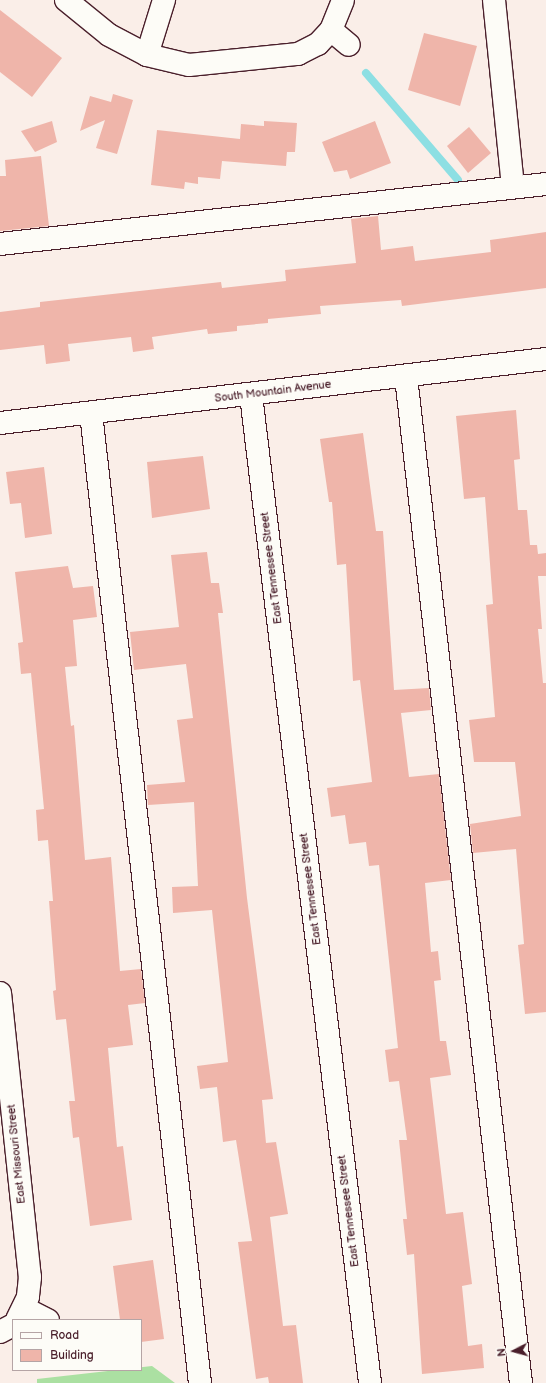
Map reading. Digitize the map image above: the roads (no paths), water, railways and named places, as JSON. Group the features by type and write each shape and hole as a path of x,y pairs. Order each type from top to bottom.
{"street":[{"path":"66,0 109,35 147,55 189,65 284,58 318,44 331,30 343,0"},
{"path":"147,55 164,0"},
{"path":"494,0 513,188"},
{"path":"331,30 349,45"},
{"path":"0,244 546,184"},
{"name":"South Mountain Avenue","path":"0,423 251,395 546,359"},
{"path":"406,376 521,1383"},
{"name":"East Tennessee Street","path":"251,395 370,1383"},
{"path":"91,413 200,1383"},
{"name":"East Missouri Street","path":"0,993 30,1277 19,1317"},
{"path":"19,1317 38,1319"},
{"path":"0,1332 12,1323"}],"waterway":[{"path":"366,73 458,180"}]}
